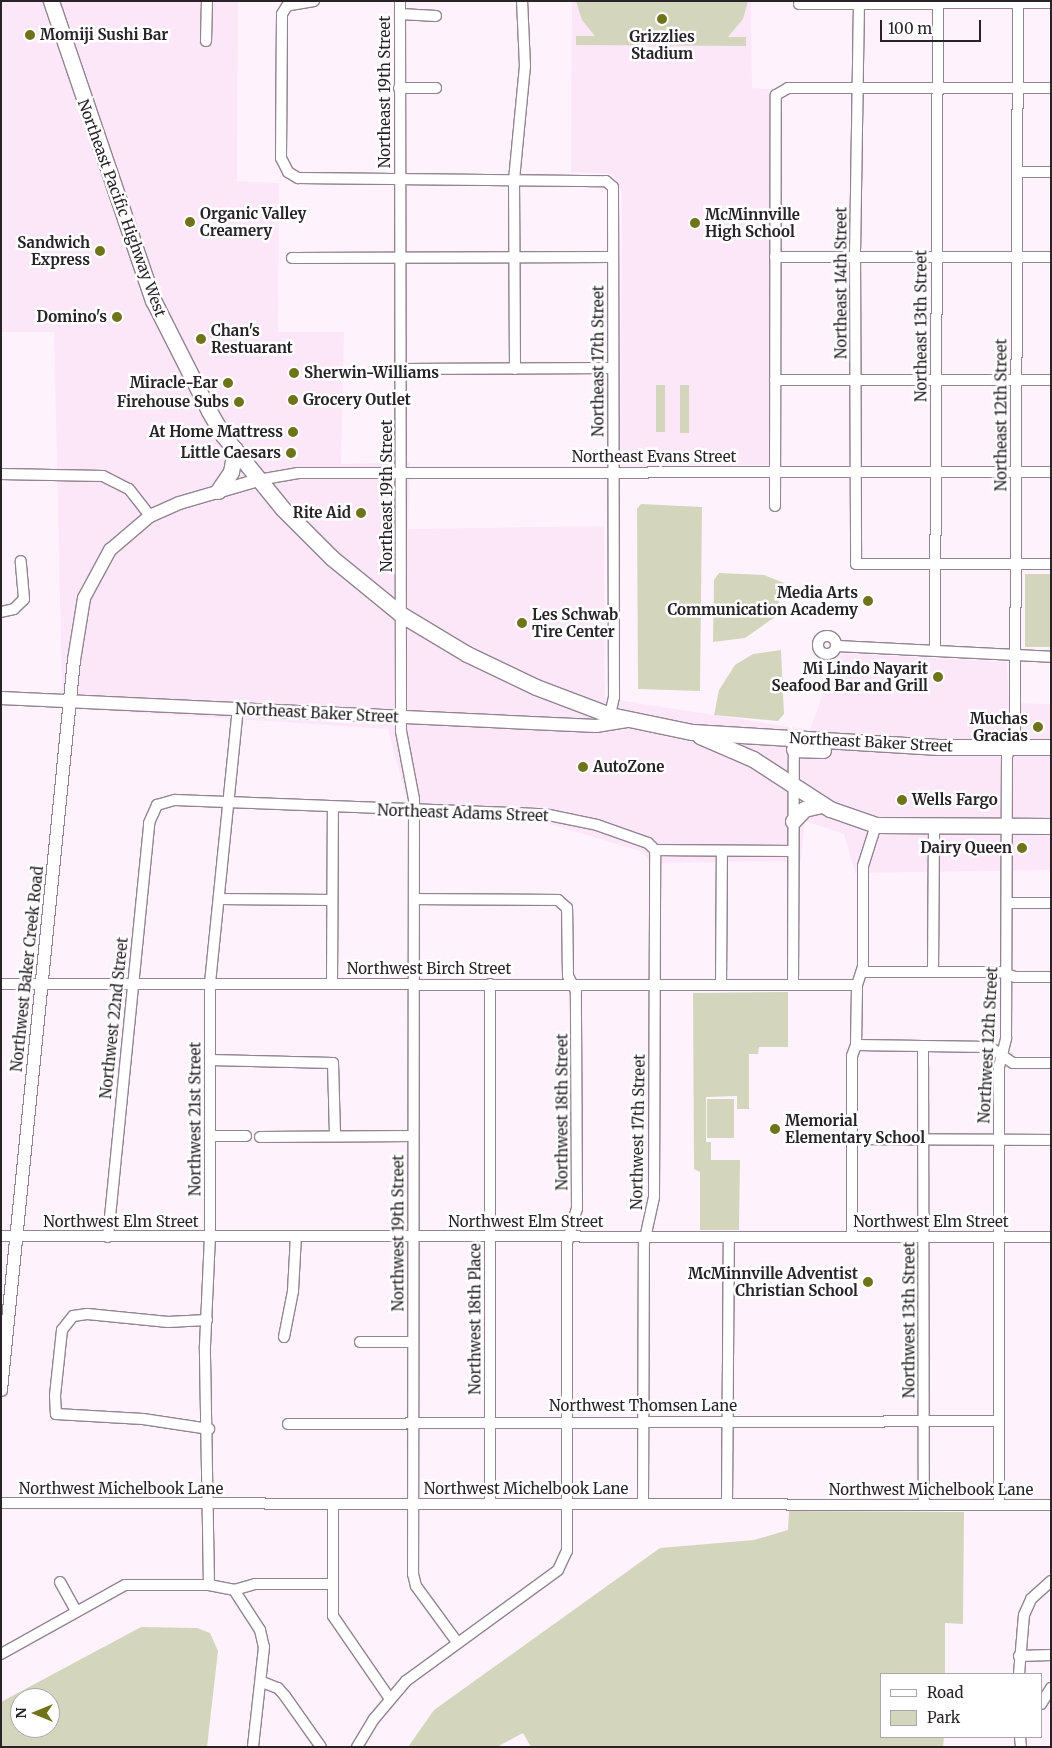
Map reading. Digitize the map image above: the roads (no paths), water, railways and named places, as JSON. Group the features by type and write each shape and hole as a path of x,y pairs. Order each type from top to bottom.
{"highway":[{"name":"Northeast Pacific Highway West","path":"51,1 153,300 208,411 258,480 332,558 402,615 504,673 610,714 692,732"},
{"path":"218,491 231,472 235,449"},
{"path":"692,732 753,759 821,805 876,825 1051,826"},
{"name":"Northeast Baker Street","path":"692,732 794,743 939,747 1051,747"},
{"path":"793,821 804,809 821,805"}],"main road":[{"path":"150,516 218,491 258,480"},
{"name":"Northwest Baker Creek Road","path":"1,1390 80,615 90,583 110,550 150,516"},
{"name":"Northeast Baker Street","path":"1,698 596,726 632,720"}],"street":[{"path":"206,41 207,1"},
{"path":"314,1 287,6 282,14 281,158 288,172 298,178 514,180"},
{"name":"Northeast 19th Street","path":"400,1 402,744 414,792 414,810"},
{"path":"514,368 514,180 525,66 522,1"},
{"name":"Northeast 13th Street","path":"935,650 935,257 938,2"},
{"name":"Northeast 14th Street","path":"859,3 855,257 856,564 935,564"},
{"name":"Northeast 12th Street","path":"1007,826 1007,756 1015,737 1018,3"},
{"path":"798,4 1051,3"},
{"path":"400,14 436,16"},
{"path":"399,88 436,88"},
{"path":"775,506 776,101 779,90 1051,88"},
{"path":"1018,172 1051,172"},
{"name":"Northeast 17th Street","path":"514,180 606,181 613,187 614,698 610,714"},
{"path":"292,258 613,257"},
{"path":"775,257 1051,257"},
{"path":"402,369 613,368"},
{"path":"775,380 1051,380"},
{"name":"Northeast Evans Street","path":"258,480 298,473 1051,472"},
{"path":"1,474 103,476 129,489 150,516"},
{"path":"1,612 14,609 24,599 21,561"},
{"path":"935,564 1051,564"},
{"path":"837,646 1051,657"},
{"name":"Northwest 21st Street","path":"209,1585 210,1504 207,1320 210,1237 210,983 238,710"},
{"path":"793,985 794,743"},
{"name":"Northeast Adams Street","path":"157,805 174,800 333,808 519,812 572,819 648,843 655,850 793,851"},
{"name":"Northwest 22nd Street","path":"108,1236 149,822 157,805"},
{"path":"332,983 333,808"},
{"name":"Northwest 19th Street","path":"414,810 413,1504 416,1586 457,1642"},
{"path":"852,1237 852,1056 856,1045 857,985 862,972 862,866 876,825"},
{"path":"932,971 934,826"},
{"name":"Northwest 12th Street","path":"999,1505 999,1140 1001,1054 1006,1038 1007,826"},
{"name":"Northwest 17th Street","path":"643,1504 644,1237 654,1197 655,850"},
{"path":"721,985 722,851"},
{"path":"219,899 332,900"},
{"name":"Northwest 18th Street","path":"357,1747 390,1698 406,1681 562,1566 567,1551 568,1237 577,1209 576,992 568,976 565,902 414,899"},
{"path":"1006,903 1051,903"},
{"path":"862,972 932,971 1051,977"},
{"name":"Northwest Birch Street","path":"1,984 857,985"},
{"name":"Northwest 18th Place","path":"490,984 490,1504"},
{"path":"856,1045 990,1047 1013,1063 1051,1063"},
{"name":"Northwest 13th Street","path":"923,1046 924,1505"},
{"path":"210,1060 333,1063 335,1136"},
{"path":"210,1136 246,1136"},
{"path":"260,1137 414,1136"},
{"path":"852,1139 1051,1140"},
{"name":"Northwest Elm Street","path":"1,1236 1051,1237"},
{"path":"284,1337 293,1291 296,1236"},
{"path":"727,1504 728,1237"},
{"path":"207,1320 168,1322 87,1314 73,1316 62,1330 54,1396 56,1414 143,1420 209,1429"},
{"path":"360,1342 413,1342"},
{"name":"Northwest Thomsen Lane","path":"288,1424 413,1421 999,1421"},
{"name":"Northwest Michelbook Lane","path":"1,1503 1051,1505"},
{"path":"333,1504 332,1584 336,1624 390,1698"},
{"path":"1019,1673 1027,1607 1051,1581"},
{"path":"60,1582 76,1611"},
{"path":"1,1654 125,1585 209,1585 234,1590 255,1584 332,1584"},
{"path":"234,1590 260,1630 264,1647 262,1682 253,1747"},
{"path":"1020,1656 1051,1654"},
{"path":"262,1682 278,1688 286,1696 321,1747"},
{"path":"1042,1702 1051,1688"}],"place":[{"name":"Grizzlies Stadium","path":"662,19"},
{"name":"Momiji Sushi Bar","path":"30,35"},
{"name":"Organic Valley Creamery","path":"190,222"},
{"name":"McMinnville High School","path":"695,223"},
{"name":"Sandwich Express","path":"100,251"},
{"name":"Domino's","path":"117,317"},
{"name":"Chan's Restuarant","path":"201,339"},
{"name":"Sherwin-Williams","path":"294,373"},
{"name":"Miracle-Ear","path":"228,383"},
{"name":"Grocery Outlet","path":"293,400"},
{"name":"Firehouse Subs","path":"239,402"},
{"name":"At Home Mattress","path":"293,432"},
{"name":"Little Caesars","path":"291,453"},
{"name":"Rite Aid","path":"361,513"},
{"name":"Media Arts Communication Academy","path":"868,601"},
{"name":"Les Schwab Tire Center","path":"522,623"},
{"name":"Mi Lindo Nayarit Seafood Bar and Grill","path":"938,677"},
{"name":"Muchas Gracias","path":"1038,727"},
{"name":"AutoZone","path":"583,767"},
{"name":"Wells Fargo","path":"902,800"},
{"name":"Dairy Queen","path":"1022,848"},
{"name":"Memorial Elementary School","path":"775,1129"},
{"name":"McMinnville Adventist Christian School","path":"868,1282"}]}
